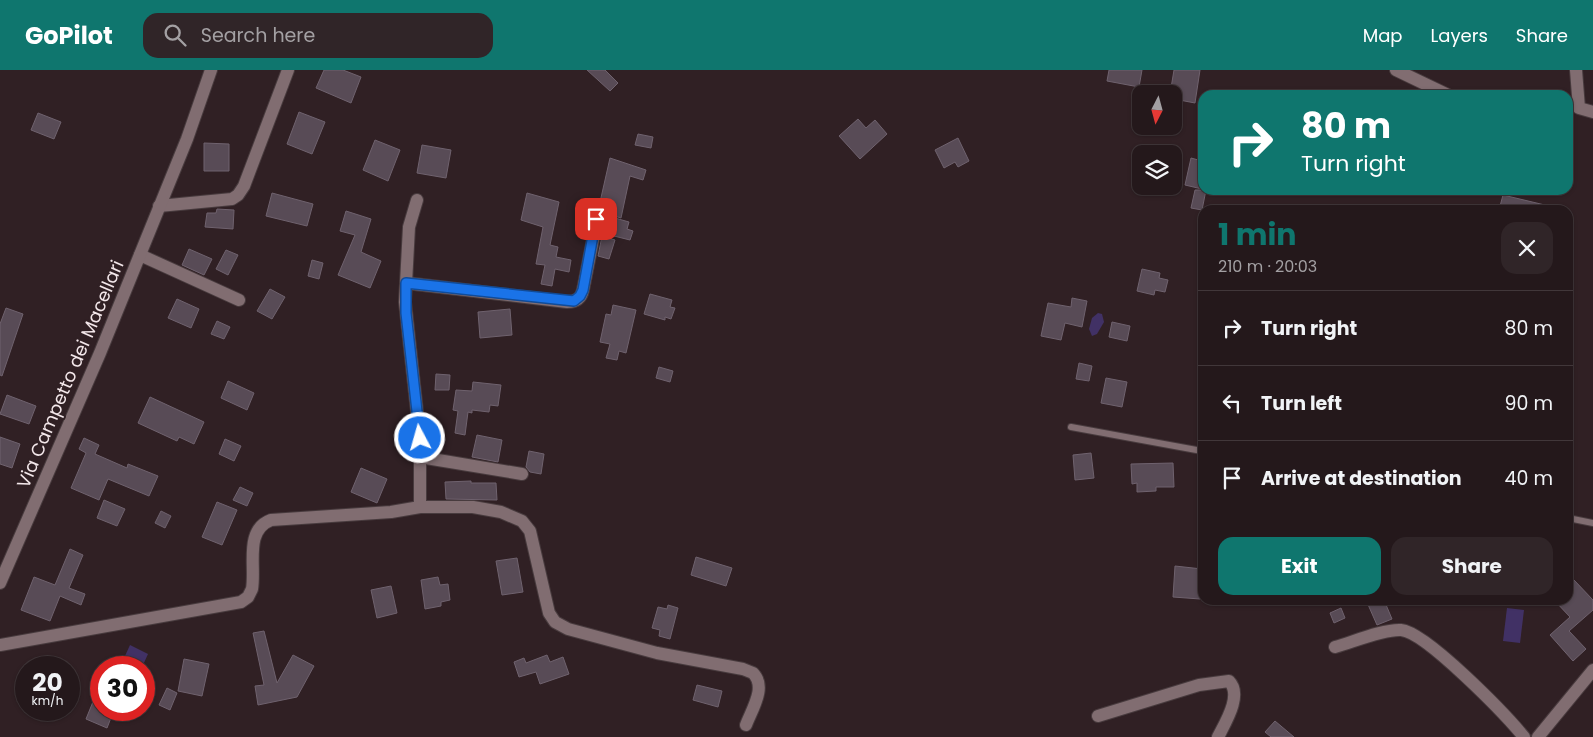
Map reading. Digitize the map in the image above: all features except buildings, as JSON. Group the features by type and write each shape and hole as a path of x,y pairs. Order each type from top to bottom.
{"street":[{"name":"Via Campetto dei Macellari","path":"0,583 96,364 196,114 211,70"},
{"path":"159,206 232,199 238,195 244,186 288,70"},
{"path":"1396,70 1438,90"},
{"path":"1576,70 1573,109 1593,112"},
{"path":"417,200 409,227 406,313 420,457 420,507"},
{"path":"406,283 574,301 583,290 596,219"},
{"path":"140,255 239,300"},
{"path":"420,457 522,474"},
{"path":"0,645 241,602 248,597 252,589 256,532 263,523 271,520 392,512 420,507 488,508 522,522 532,534 549,613 555,622 561,626 657,653 743,669 752,673 758,680 759,689 746,725"},
{"path":"1335,647 1393,630 1411,633 1483,692 1524,737"},
{"path":"1538,737 1593,670"},
{"path":"1098,716 1208,683 1229,681 1234,686 1234,697 1218,737"}],"lane":[{"path":"1071,427 1198,450"},
{"path":"1573,519 1593,522"}],"shaded area":[{"path":"1098,313 1102,314 1104,322 1097,334 1092,336 1089,329 1092,318"},
{"path":"1507,608 1524,610 1520,643 1503,641"},
{"path":"130,645 148,654 147,656 125,656"}],"route":[{"path":"420,438 406,313 406,283 567,302 574,301 582,294 596,219"}]}
